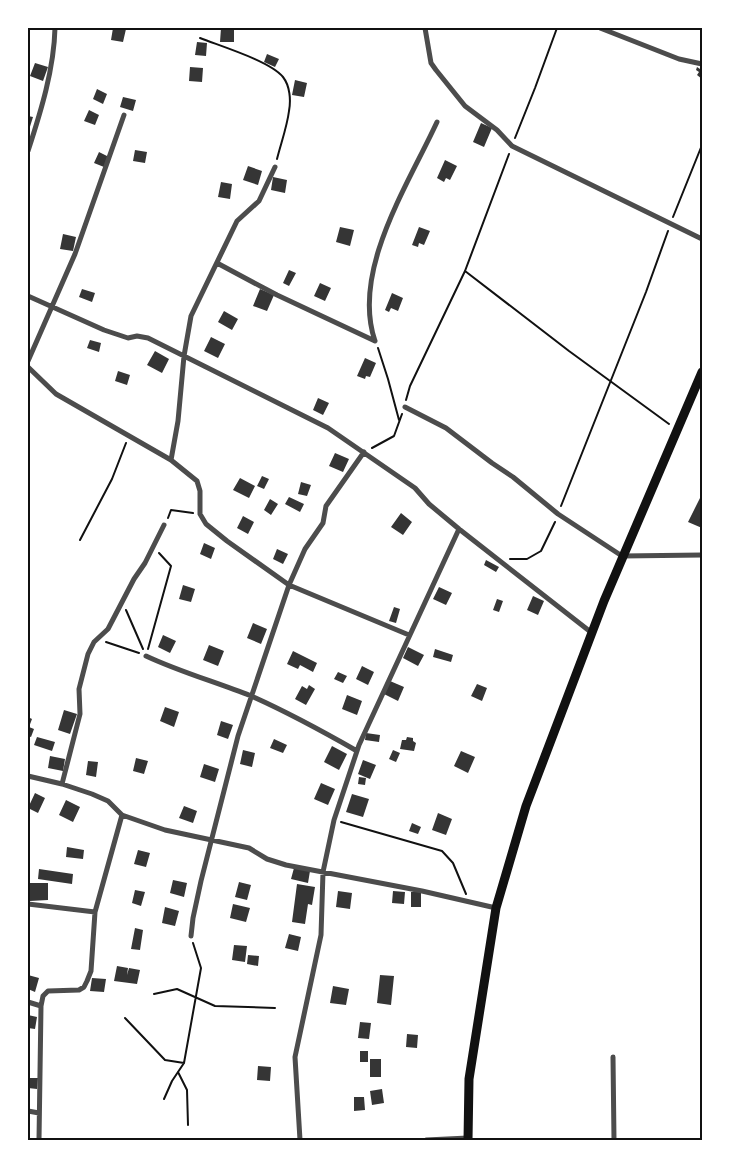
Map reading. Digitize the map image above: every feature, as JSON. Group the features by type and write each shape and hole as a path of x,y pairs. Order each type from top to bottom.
{"main road":[{"path":"468,1139 469,1079 496,908 526,806 622,556 702,372"}],"street":[{"path":"28,150 48,79 55,41 55,28"},
{"path":"425,28 431,64 465,106 497,130 512,146 702,239"},
{"path":"600,28 679,59 702,64"},
{"path":"28,362 75,254 124,115"},
{"path":"375,341 370,325 369,309 370,286 374,265 388,225 437,122"},
{"path":"171,460 191,316 237,221 259,201 275,167"},
{"path":"217,263 277,295 375,341"},
{"path":"28,296 104,330 128,338 137,336 148,338 328,428 415,488 429,504 459,529 592,633"},
{"path":"28,367 56,394 171,460 196,481 200,491 200,514 206,524 289,585 409,635"},
{"path":"404,407 446,428 492,463 513,476 558,514 622,556 702,554"},
{"path":"191,936 193,918 211,839 238,736 289,585 305,549 323,523 326,506 364,452"},
{"path":"62,784 80,714 79,689 82,670 88,654 94,642 108,628 153,548 164,524"},
{"path":"300,1140 294,1056 320,935 323,872 334,820 357,751 459,529"},
{"path":"146,656 167,666 251,697 315,727 357,751"},
{"path":"28,776 62,784 92,794 108,802 122,815 165,830 248,848 267,859 286,865 496,908"},
{"path":"39,1140 41,1006 43,996 48,991 80,990 84,987 91,971 95,912 122,815"},
{"path":"28,904 95,912"},
{"path":"28,1002 41,1006"},
{"path":"613,1057 614,1140"},
{"path":"28,1111 39,1113"},
{"path":"426,1140 468,1139"}],"path":[{"path":"364,452 394,436 410,386 465,271 557,28"},
{"path":"200,38 274,69 283,77 288,86 289,111 275,167"},
{"path":"498,559 527,559 541,551 558,514 702,145"},
{"path":"465,271 677,430"},
{"path":"375,341 388,379 399,422"},
{"path":"80,540 112,479 129,436"},
{"path":"164,524 171,510 200,514"},
{"path":"146,656 171,566 153,548"},
{"path":"122,601 146,656"},
{"path":"98,639 146,656"},
{"path":"334,820 442,851 454,863 469,901"},
{"path":"164,1099 172,1081 184,1064 201,968 191,936"},
{"path":"154,994 177,989 215,1006 275,1008"},
{"path":"125,1018 164,1060 184,1064"},
{"path":"178,1072 187,1090 188,1125"}],"building":[{"path":"113,28 126,29 123,42 111,40"},
{"path":"221,28 234,29 234,42 220,42"},
{"path":"197,42 207,43 206,56 195,55"},
{"path":"267,54 279,59 275,67 264,62"},
{"path":"35,63 48,67 43,81 30,76"},
{"path":"702,65 702,79 697,75 699,72 696,70 697,67 700,69"},
{"path":"190,67 203,68 202,82 189,81"},
{"path":"295,80 307,83 304,97 292,95"},
{"path":"97,89 107,94 103,104 93,99"},
{"path":"123,97 136,100 133,111 120,107"},
{"path":"89,110 99,115 95,125 84,121"},
{"path":"28,116 33,117 28,133"},
{"path":"481,123 492,128 484,147 473,142"},
{"path":"135,150 147,152 145,163 133,161"},
{"path":"99,152 109,157 104,167 94,163"},
{"path":"445,160 457,166 450,180 446,178 444,182 437,178"},
{"path":"248,166 262,171 258,185 243,180"},
{"path":"273,177 287,180 285,193 271,190"},
{"path":"221,182 232,184 230,199 218,197"},
{"path":"340,227 354,230 350,246 336,242"},
{"path":"419,227 430,231 424,245 419,243 418,247 412,245"},
{"path":"63,234 76,237 73,251 60,249"},
{"path":"289,270 296,273 289,286 283,283"},
{"path":"320,283 331,288 325,301 314,296"},
{"path":"82,289 95,293 92,302 79,297"},
{"path":"260,289 274,295 267,311 253,306"},
{"path":"392,293 403,298 398,311 391,308 389,312 385,310"},
{"path":"224,311 238,319 232,330 218,322"},
{"path":"211,337 225,344 218,358 204,351"},
{"path":"90,340 101,343 99,352 87,348"},
{"path":"155,351 169,359 162,373 147,365"},
{"path":"365,358 376,363 370,377 366,376 365,379 357,376"},
{"path":"118,371 130,375 127,385 115,381"},
{"path":"318,398 329,403 323,415 313,410"},
{"path":"335,453 349,459 343,472 329,466"},
{"path":"262,476 269,479 264,489 257,486"},
{"path":"240,478 255,486 249,498 233,490"},
{"path":"301,482 311,485 307,496 298,494"},
{"path":"702,494 702,528 688,522"},
{"path":"289,497 304,504 300,512 285,504"},
{"path":"270,499 278,504 271,515 264,510"},
{"path":"401,513 412,522 403,535 391,527"},
{"path":"243,516 254,522 248,534 237,528"},
{"path":"204,543 215,548 211,559 200,554"},
{"path":"277,549 288,554 283,564 273,559"},
{"path":"486,560 499,567 496,572 484,565"},
{"path":"183,585 195,589 191,602 179,599"},
{"path":"439,587 452,593 446,605 433,599"},
{"path":"533,596 544,601 538,615 527,610"},
{"path":"497,599 503,601 499,612 493,610"},
{"path":"394,607 400,609 396,623 389,621"},
{"path":"253,623 267,629 261,644 247,638"},
{"path":"163,635 176,641 170,653 158,647"},
{"path":"209,645 224,651 218,666 203,660"},
{"path":"408,647 424,655 418,666 403,658"},
{"path":"435,649 453,655 451,662 433,657"},
{"path":"293,651 317,663 313,672 300,665 298,669 287,664"},
{"path":"362,666 374,672 368,685 356,679"},
{"path":"338,672 347,676 343,683 334,679"},
{"path":"390,681 404,687 398,701 384,694"},
{"path":"477,684 487,688 482,701 471,696"},
{"path":"309,685 315,689 306,705 295,699 302,686 307,689"},
{"path":"347,695 362,701 357,715 342,709"},
{"path":"165,707 179,712 174,727 160,721"},
{"path":"64,710 77,714 70,734 58,730"},
{"path":"28,717 32,719 29,727 34,729 31,737 28,736"},
{"path":"221,721 233,725 228,739 217,735"},
{"path":"366,733 380,735 379,742 365,740"},
{"path":"37,737 55,742 52,751 34,745"},
{"path":"407,737 413,738 413,741 416,743 414,751 400,749 402,740 406,740"},
{"path":"274,739 287,745 283,753 270,748"},
{"path":"332,746 347,754 339,770 324,762"},
{"path":"243,750 255,753 252,767 240,764"},
{"path":"393,750 400,753 396,762 389,759"},
{"path":"461,751 475,757 468,773 454,766"},
{"path":"50,756 65,759 63,771 48,768"},
{"path":"136,758 148,761 144,774 133,771"},
{"path":"363,760 376,765 370,779 358,774"},
{"path":"88,761 98,762 96,777 86,775"},
{"path":"204,764 219,769 215,782 200,777"},
{"path":"359,777 366,778 365,785 358,784"},
{"path":"321,783 335,789 328,805 314,799"},
{"path":"35,793 45,798 38,813 28,808"},
{"path":"352,794 369,799 363,817 346,812"},
{"path":"66,800 80,807 73,822 59,815"},
{"path":"184,806 197,811 193,823 179,818"},
{"path":"438,813 452,819 446,835 432,830"},
{"path":"412,823 421,827 418,834 409,831"},
{"path":"67,847 84,850 83,859 66,857"},
{"path":"138,850 150,853 146,867 134,864"},
{"path":"294,868 310,871 308,883 291,879"},
{"path":"39,869 73,874 72,884 38,879"},
{"path":"173,880 187,883 184,897 170,893"},
{"path":"239,882 251,885 247,900 235,897"},
{"path":"30,883 48,883 48,900 30,901"},
{"path":"297,884 315,887 312,905 308,904 305,924 292,922"},
{"path":"135,890 145,892 141,906 132,903"},
{"path":"338,891 352,893 350,909 336,907"},
{"path":"393,891 405,892 404,904 392,903"},
{"path":"411,892 421,892 421,907 411,907"},
{"path":"233,904 250,908 246,922 230,918"},
{"path":"165,907 179,911 175,926 162,923"},
{"path":"135,928 143,930 140,950 131,949"},
{"path":"289,934 301,937 298,951 285,948"},
{"path":"234,945 247,946 245,962 232,960"},
{"path":"248,955 259,956 258,966 247,964"},
{"path":"117,966 128,968 127,975 129,968 140,970 137,984 114,981"},
{"path":"28,975 39,978 35,992 28,989"},
{"path":"380,975 394,976 391,1005 377,1003"},
{"path":"92,978 106,979 104,992 90,991"},
{"path":"333,986 349,989 346,1005 330,1003"},
{"path":"28,1015 37,1017 35,1029 28,1028"},
{"path":"360,1022 371,1023 369,1039 358,1038"},
{"path":"407,1034 418,1035 417,1048 406,1047"},
{"path":"360,1051 368,1051 368,1062 360,1062"},
{"path":"370,1059 381,1059 381,1077 370,1077"},
{"path":"258,1066 271,1067 270,1081 257,1080"},
{"path":"28,1078 38,1078 37,1089 28,1088"},
{"path":"382,1089 384,1103 372,1105 370,1091"},
{"path":"354,1097 364,1097 365,1110 354,1111"}]}
